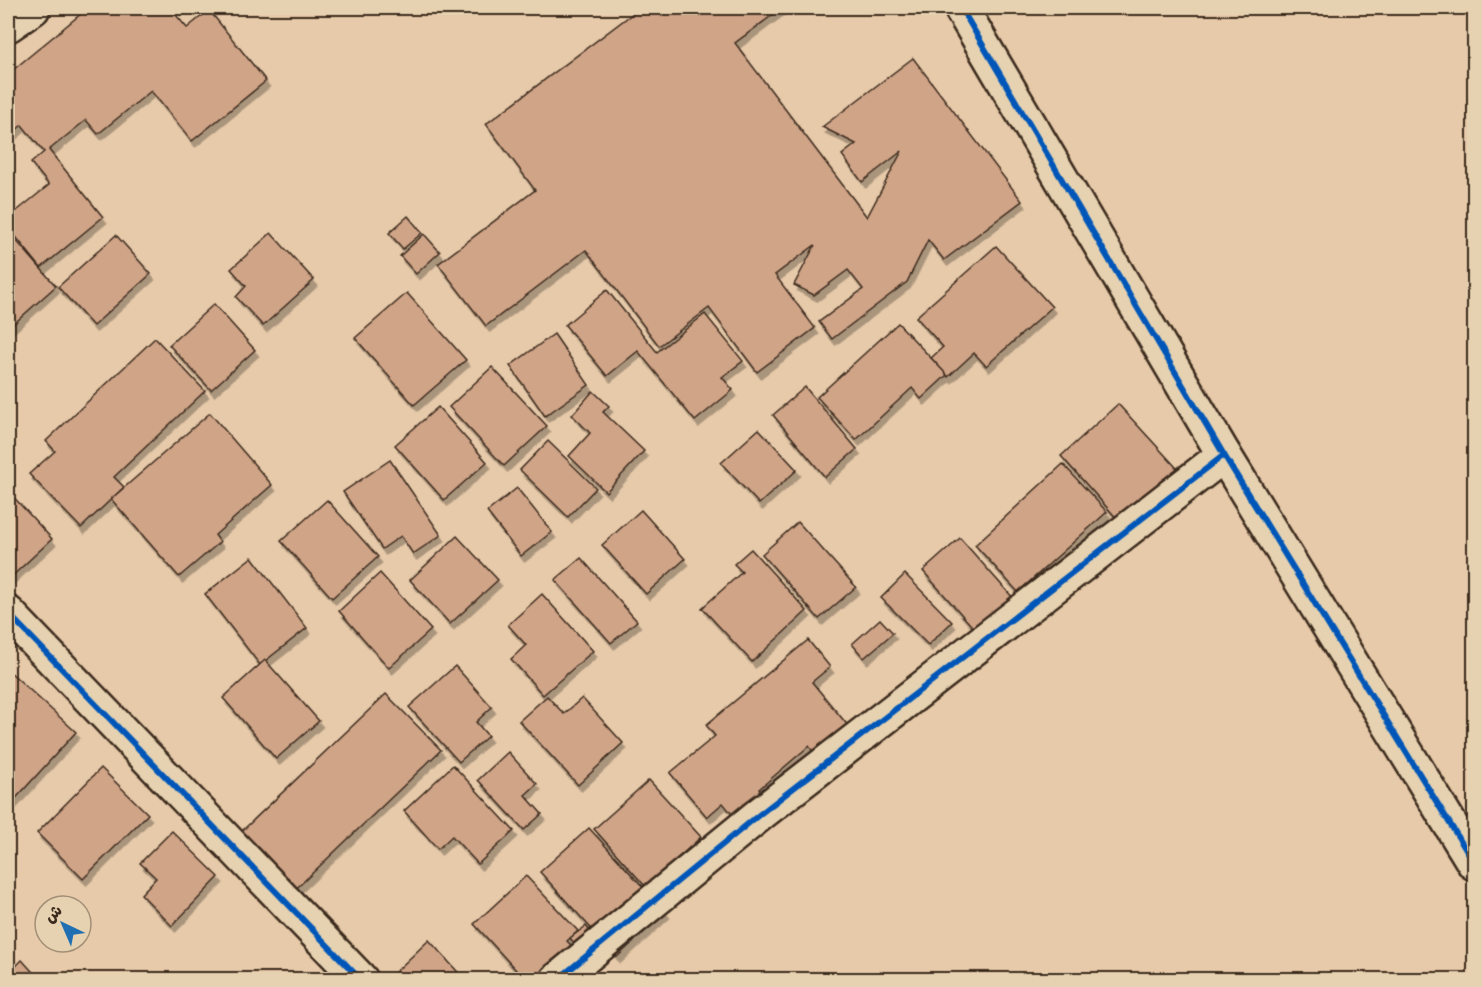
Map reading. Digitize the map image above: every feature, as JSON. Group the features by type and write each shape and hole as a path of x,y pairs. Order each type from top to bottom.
{"street":[{"path":"8,25 33,8"},
{"path":"961,8 1224,455 1474,863"},
{"path":"557,980 760,814 1224,455"},
{"path":"8,613 361,980"}],"building":[{"path":"88,8 173,8 171,9 187,28 209,10 266,81 192,141 151,91 98,134 86,120 49,150 103,217 41,268 8,227 8,218 49,185 31,163 44,152 22,125 8,137 8,74"},
{"path":"640,8 782,8 735,43 867,217 902,151 862,182 842,155 856,144 822,127 913,58 1022,201 944,260 928,240 907,282 832,339 819,322 863,289 848,270 814,295 794,285 815,245 775,275 815,328 757,372 709,308 659,346 586,250 486,326 438,264 535,190 486,124"},
{"path":"408,216 422,233 403,249 389,233"},
{"path":"8,231 56,286 9,328 8,326"},
{"path":"271,233 314,280 263,326 236,297 246,286 231,269"},
{"path":"424,234 440,252 416,274 400,256"},
{"path":"116,235 151,274 93,326 58,287"},
{"path":"996,246 1052,307 986,366 974,353 948,377 931,358 943,347 916,317"},
{"path":"607,290 657,352 705,314 743,361 722,377 733,390 695,421 638,351 607,376 565,325"},
{"path":"407,293 466,360 414,405 355,338"},
{"path":"214,304 255,350 211,390 169,345"},
{"path":"898,323 947,375 921,399 912,388 856,440 817,397"},
{"path":"554,334 589,385 545,416 510,366"},
{"path":"155,338 205,391 114,477 124,487 81,528 29,474 55,451 46,441"},
{"path":"492,367 547,426 504,466 449,407"},
{"path":"805,387 857,449 825,477 773,415"},
{"path":"593,391 609,406 603,412 644,451 606,492 569,456 590,433 572,415"},
{"path":"1118,404 1186,478 1128,531 1061,456"},
{"path":"438,407 487,462 444,500 395,445"},
{"path":"210,413 272,485 215,535 220,542 179,577 111,499"},
{"path":"759,429 797,470 759,504 721,463"},
{"path":"548,441 596,488 568,517 520,470"},
{"path":"390,460 441,535 413,554 401,536 382,549 343,492"},
{"path":"1063,464 1107,512 1018,592 975,545"},
{"path":"517,488 552,532 521,556 487,512"},
{"path":"8,491 52,539 8,580"},
{"path":"327,500 378,557 332,598 281,541"},
{"path":"641,510 685,559 646,594 602,545"},
{"path":"798,522 856,587 819,619 762,554"},
{"path":"457,536 498,580 450,624 410,580"},
{"path":"960,538 1014,599 977,632 923,571"},
{"path":"751,549 807,611 752,662 702,608 742,572 734,564"},
{"path":"252,557 307,628 260,665 205,594"},
{"path":"581,558 637,621 611,643 555,580"},
{"path":"380,573 431,630 389,668 339,611"},
{"path":"905,574 952,622 928,645 881,598"},
{"path":"542,594 593,651 543,695 511,659 526,645 508,625"},
{"path":"880,619 893,633 864,658 852,644"},
{"path":"808,640 830,667 812,682 850,728 816,756 809,746 759,789 768,801 740,824 723,803 707,817 670,773 715,736 706,725"},
{"path":"265,660 319,721 276,759 223,698"},
{"path":"455,666 492,707 476,722 488,736 459,762 409,707"},
{"path":"8,670 76,732 8,807"},
{"path":"386,694 441,750 279,905 224,848"},
{"path":"547,696 564,714 582,698 623,743 578,785 519,721"},
{"path":"508,752 537,784 525,795 542,814 524,830 478,780"},
{"path":"453,765 514,831 478,864 452,836 438,849 404,811"},
{"path":"101,768 148,814 83,879 37,833"},
{"path":"649,780 701,837 646,887 594,829"},
{"path":"589,828 666,912 617,957 540,872"},
{"path":"172,831 219,877 172,926 141,894 156,878 140,863"},
{"path":"526,876 578,931 567,941 585,959 563,980 525,980 474,924"},
{"path":"586,926 605,951 591,963 570,938"},
{"path":"429,940 465,980 387,980"},
{"path":"22,960 40,980 8,980 8,974"}],"cycle path":[{"path":"961,8 1224,455 1474,863"},
{"path":"557,980 760,814 1224,455"},
{"path":"8,613 361,980"}]}
